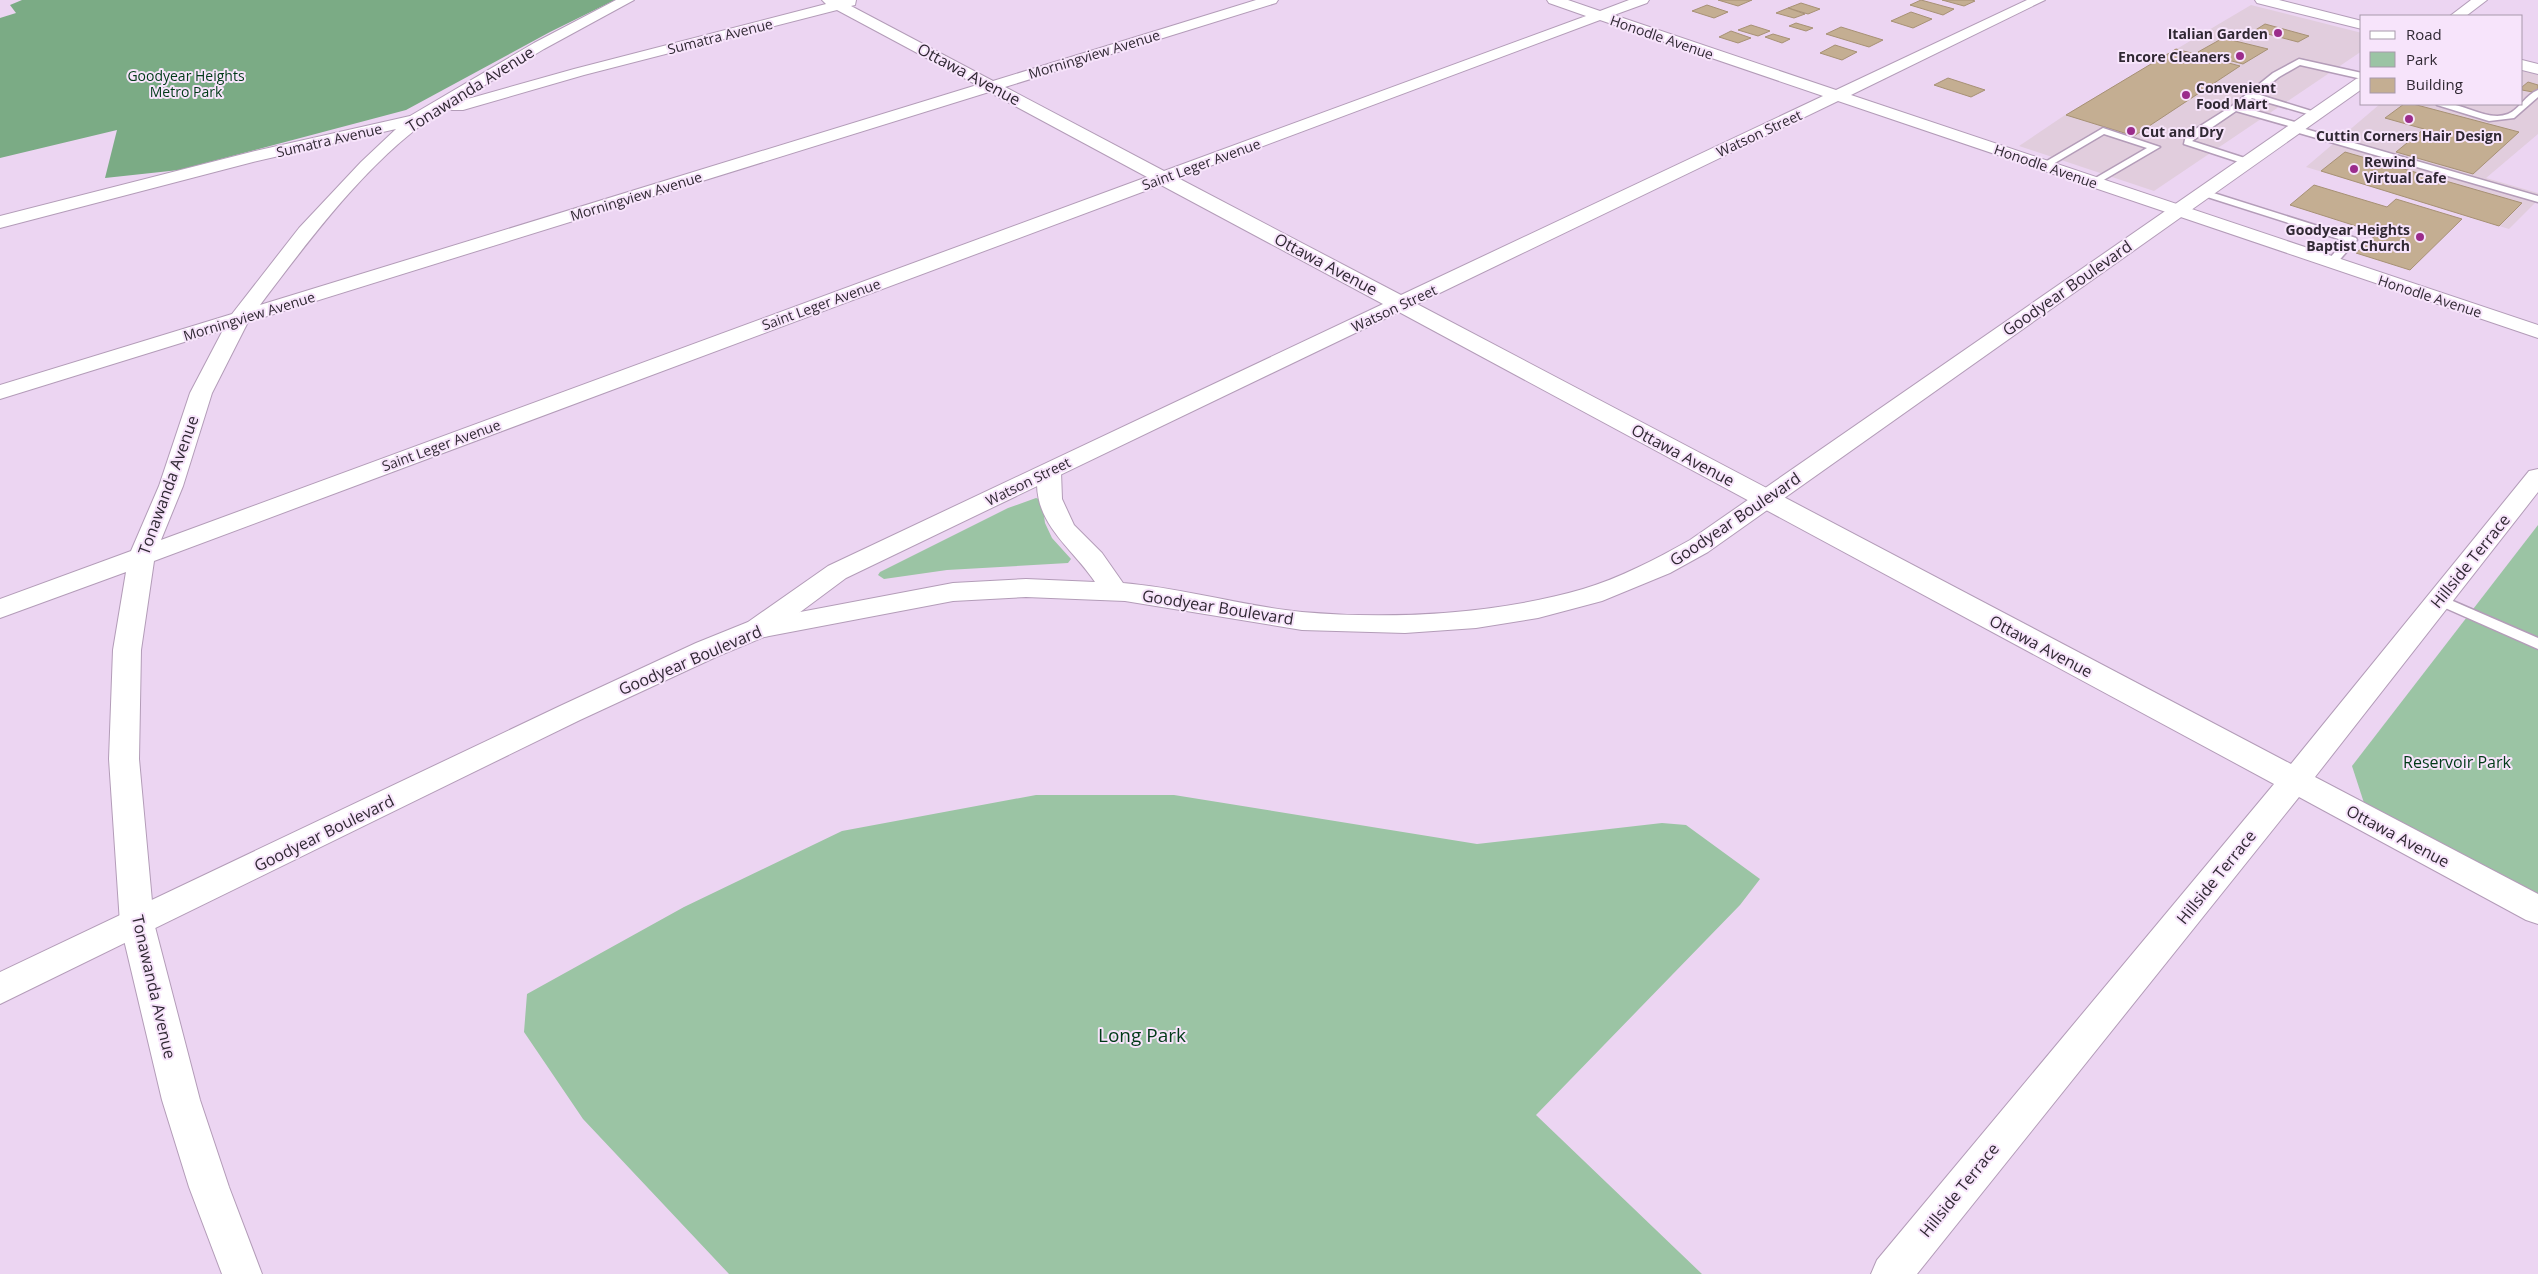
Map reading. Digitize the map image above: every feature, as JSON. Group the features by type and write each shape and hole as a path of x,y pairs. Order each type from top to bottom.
{"street":[{"name":"Tonawanda Avenue","path":"242,1274 209,1187 180,1100 137,923 124,759 127,650 142,556 172,486 201,392 239,319 306,232 367,166 415,120 541,59 576,25 627,0"},
{"name":"Morningview Avenue","path":"0,392 1271,0"},
{"name":"Honodle Avenue","path":"1554,0 2538,332"},
{"name":"Saint Leger Avenue","path":"0,609 1642,0"},
{"name":"Watson Street","path":"758,629 837,572 2038,0"},
{"path":"2262,0 2360,24"},
{"path":"2458,15 2480,0"},
{"name":"Ottawa Avenue","path":"842,2 990,86 2538,910"},
{"name":"Sumatra Avenue","path":"0,222 251,157 415,120 596,68 842,2"},
{"path":"541,59 573,68 596,68"},
{"path":"2523,64 2538,68"},
{"name":"Goodyear Boulevard","path":"0,989 570,713 706,650 758,629 953,592 1026,588 1115,592 1302,620 1405,624 1476,619 1538,609 1618,586 1661,567 1699,546 2180,211 2360,82"},
{"path":"1049,472 1050,499 1063,528 1093,559 1115,592"},
{"name":"Hillside Terrace","path":"1890,1274 2295,780 2538,476"}],"lane":[{"path":"2248,162 2187,142 2189,137 2234,108 2276,75 2299,62 2360,81"},
{"path":"2250,95 2315,115"},
{"path":"2444,105 2489,118 2511,116 2536,96"},
{"path":"2234,108 2369,150 2538,199"},
{"path":"2044,165 2103,131 2155,147 2095,182"},
{"path":"2369,150 2380,141"},
{"path":"2204,193 2352,240 2331,263"},
{"path":"2439,600 2538,644"}],"shaded area":[{"path":"2251,5 2360,32 2360,52 2154,191 2019,146 2065,115"},
{"path":"2523,71 2538,75 2538,134 2486,178 2538,193 2538,200 2509,229 2306,167 2379,105 2523,105"}],"green space":[{"name":"Goodyear Heights Metro Park","path":"22,0 615,0 550,32 406,110 179,170 105,178 117,130 0,158 0,18 16,13 10,5"},
{"path":"1036,498 1042,500 1045,523 1052,538 1071,559 1068,563 947,570 884,579 878,575 880,572 1008,508"},
{"name":"Reservoir Park","path":"2538,525 2538,896 2365,806 2352,766"},
{"name":"Long Park","path":"1036,795 1174,795 1477,844 1662,823 1686,825 1760,879 1740,905 1536,1115 1702,1274 729,1274 583,1119 524,1032 527,994 684,907 842,831"}],"building":[{"path":"1718,0 1752,0 1738,6"},
{"path":"1921,0 1954,9 1943,15 1910,5"},
{"path":"1942,0 1972,0 1975,1 1964,6"},
{"path":"1801,3 1820,9 1808,14 1788,8"},
{"path":"1707,5 1728,12 1714,18 1692,11"},
{"path":"1788,8 1805,14 1794,18 1776,13"},
{"path":"1911,12 1932,19 1913,28 1891,21"},
{"path":"1796,23 1813,28 1806,31 1789,26"},
{"path":"2265,24 2309,36 2298,42 2264,33 2259,36 2249,34"},
{"path":"1751,25 1770,31 1758,36 1738,30"},
{"path":"1841,27 1883,40 1869,47 1826,34"},
{"path":"1731,31 1751,38 1738,43 1719,37"},
{"path":"1773,34 1790,39 1782,43 1765,37"},
{"path":"2223,38 2268,49 2243,64 2198,52"},
{"path":"1835,45 1857,52 1842,60 1820,53"},
{"path":"2176,49 2240,66 2134,136 2066,115"},
{"path":"1948,78 1985,90 1971,97 1934,85"},
{"path":"2528,82 2538,85 2538,93 2523,90 2523,86"},
{"path":"2403,105 2417,105 2519,132 2473,174 2396,152 2424,129 2385,118"},
{"path":"2345,152 2522,203 2499,226 2321,171"},
{"path":"2314,185 2387,207 2396,199 2462,219 2410,270 2356,253 2378,233 2290,205"}],"place":[{"name":"Italian Garden","path":"2278,33"},
{"name":"Encore Cleaners","path":"2240,56"},
{"name":"Convenient Food Mart","path":"2186,95"},
{"name":"Cuttin Corners Hair Design","path":"2409,119"},
{"name":"Cut and Dry","path":"2131,131"},
{"name":"Rewind Virtual Cafe","path":"2354,169"},
{"name":"Goodyear Heights Baptist Church","path":"2420,237"}]}
